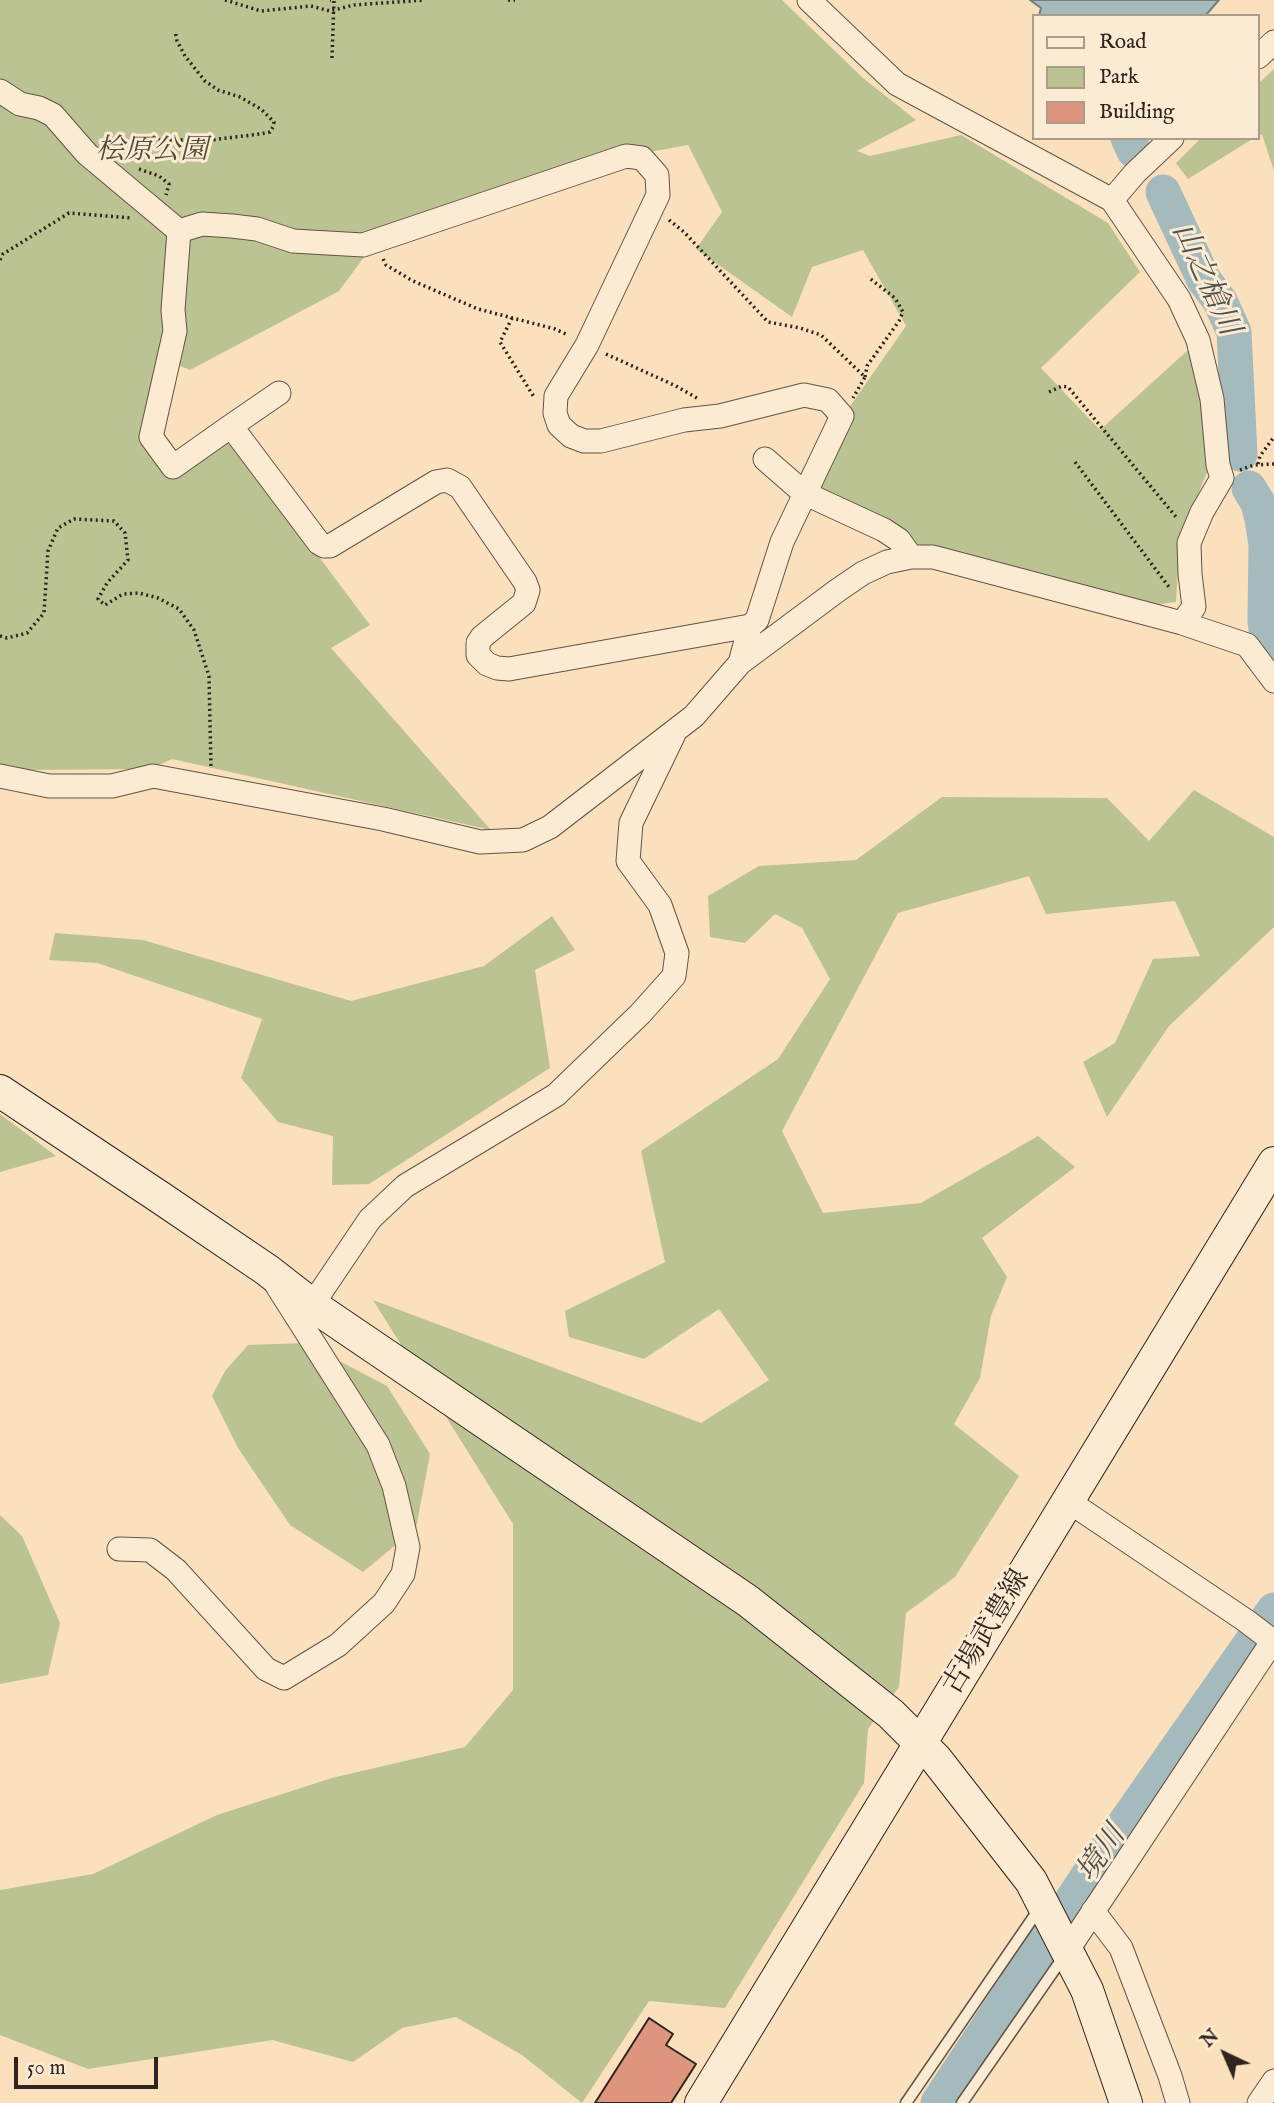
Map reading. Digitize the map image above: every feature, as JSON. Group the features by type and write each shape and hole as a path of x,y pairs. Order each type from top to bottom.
{"street":[{"path":"809,0 897,84 1112,200 1179,299 1198,340 1212,398 1218,466 1222,478 1215,486 1189,543 1194,607 1182,623"},
{"path":"1260,55 1274,42"},
{"path":"0,91 20,104 39,108 53,115 87,154 179,231"},
{"path":"1112,200 1135,173 1170,140"},
{"path":"179,231 202,224 232,226 257,229 293,241 363,245 626,156 642,158 657,175 658,195 587,345 556,396 555,413 559,425 571,436 584,441 601,441 684,420 720,416 804,395 828,401 842,416 782,542 740,663"},
{"path":"179,231 174,331 151,437 173,467 279,393"},
{"path":"231,426 319,543 324,546 330,546 436,482 447,480 460,487 528,590 524,603 478,643 478,655 482,661 497,668 509,670 754,623 785,614 803,617"},
{"path":"765,459 804,493 884,530 899,540 911,557"},
{"path":"0,776 49,786 112,786 153,776 383,819 480,842 523,841 550,827 694,716 740,663 863,573 887,562 911,557 933,557 1182,623 1247,645 1274,681"},
{"path":"312,1305 370,1219 405,1186 556,1095 640,1014 674,976 677,953 660,905 628,861 631,823 677,728"},
{"path":"0,1091 267,1270 312,1305 748,1601 891,1714 922,1743 1031,1881 1087,1990 1126,2103"},
{"name":"古場武豊線","path":"701,2103 1274,1163"},
{"path":"119,1549 150,1550 176,1570 266,1669 284,1678 338,1645 384,1603 403,1574 408,1546 394,1486 379,1445 267,1270"},
{"path":"1067,1951 1273,1640 1068,1501"},
{"path":"1093,1911 1121,1948 1178,2103"},
{"path":"1259,2103 1274,2081"}],"lane":[{"path":"906,2103 1043,1904"},
{"path":"962,2103 1067,1951"}],"path":[{"path":"225,0 261,11 312,6 334,11 354,5 425,0"},
{"path":"331,0 334,11 332,58"},
{"path":"508,0 515,0"},
{"path":"119,159 118,151 138,140 211,140 270,132 273,127 274,122 261,108 218,90 205,81 185,56 175,31"},
{"path":"0,260 3,254 69,213 149,219 160,215 169,184 159,176 136,168"},
{"path":"652,211 666,217 684,232 768,323 800,328 821,335 865,377"},
{"path":"376,241 386,265 413,281 478,309 555,329 676,386 717,410 720,416"},
{"path":"842,416 865,377 867,366 900,321 903,312 895,298 867,277"},
{"path":"512,318 500,342 544,413 559,425"},
{"path":"1049,393 1062,386 1068,387 1182,524 1193,533"},
{"path":"1258,464 1260,456 1274,438"},
{"path":"1075,463 1170,588"},
{"path":"1222,478 1258,464 1274,464"},
{"path":"0,636 8,638 27,633 44,613 48,551 58,528 74,519 114,521 125,533 128,560 107,583 98,599 105,605 123,594 139,593 158,598 178,609 194,629 209,676 210,787"}],"green space":[{"name":"桧原公園","path":"0,0 782,0 863,78 916,120 857,151 870,156 961,135 1108,223 1140,272 1041,368 1100,430 1188,350 1215,453 1180,538 1176,602 1137,607 908,554 800,478 906,326 863,250 812,267 792,317 696,249 722,212 688,145 589,163 381,234 339,291 190,370 169,361 151,437 174,467 230,438 370,625 331,648 491,830 172,759 150,769 20,770 0,764"},
{"path":"1274,69 1274,171 1262,134 1260,135 1260,82"},
{"path":"1199,140 1251,140 1188,179 1176,163"},
{"path":"1194,790 1274,837 1274,927 1169,1026 1107,1117 1083,1062 1115,1043 1153,959 1200,956 1175,901 1046,914 1029,876 898,913 782,1131 823,1213 921,1203 1038,1136 1075,1167 982,1238 1007,1277 991,1316 980,1378 954,1424 1019,1476 955,1577 906,1613 899,1687 868,1729 864,1783 725,2008 649,2001 582,2103 522,2055 456,2017 402,2028 353,2062 272,2040 88,2069 0,2035 0,1890 93,1874 217,1815 332,1778 465,1747 513,1690 513,1524 373,1300 701,1423 769,1380 719,1309 644,1359 569,1337 565,1311 665,1262 641,1151 778,1059 830,979 802,928 775,914 745,943 710,937 708,896 759,866 856,860 942,797 1107,798 1149,841"},
{"path":"552,916 575,950 535,970 550,1068 369,1184 332,1185 333,1136 278,1122 241,1078 262,1019 97,963 49,960 55,933 143,940 351,1001 484,966"},
{"path":"0,1114 56,1156 0,1172"},
{"path":"305,1343 387,1386 430,1454 416,1528 363,1572 290,1525 238,1448 212,1396 225,1371 248,1345"},
{"path":"0,1515 22,1536 60,1623 48,1675 0,1684"}],"shaded area":[{"path":"1030,0 1219,0 1207,14 1040,14 1041,8"}],"building":[{"path":"649,2018 673,2034 666,2045 696,2064 671,2103 595,2103"}],"waterway":[{"name":"山之槍川","path":"1129,140 1134,151"},
{"name":"山之槍川","path":"1163,192 1204,280 1220,301 1234,332 1240,454"},
{"name":"山之槍川","path":"1249,488 1258,503 1266,544 1265,621 1267,636 1274,648"},
{"name":"境川","path":"938,2103 1088,1876 1274,1610"}]}
